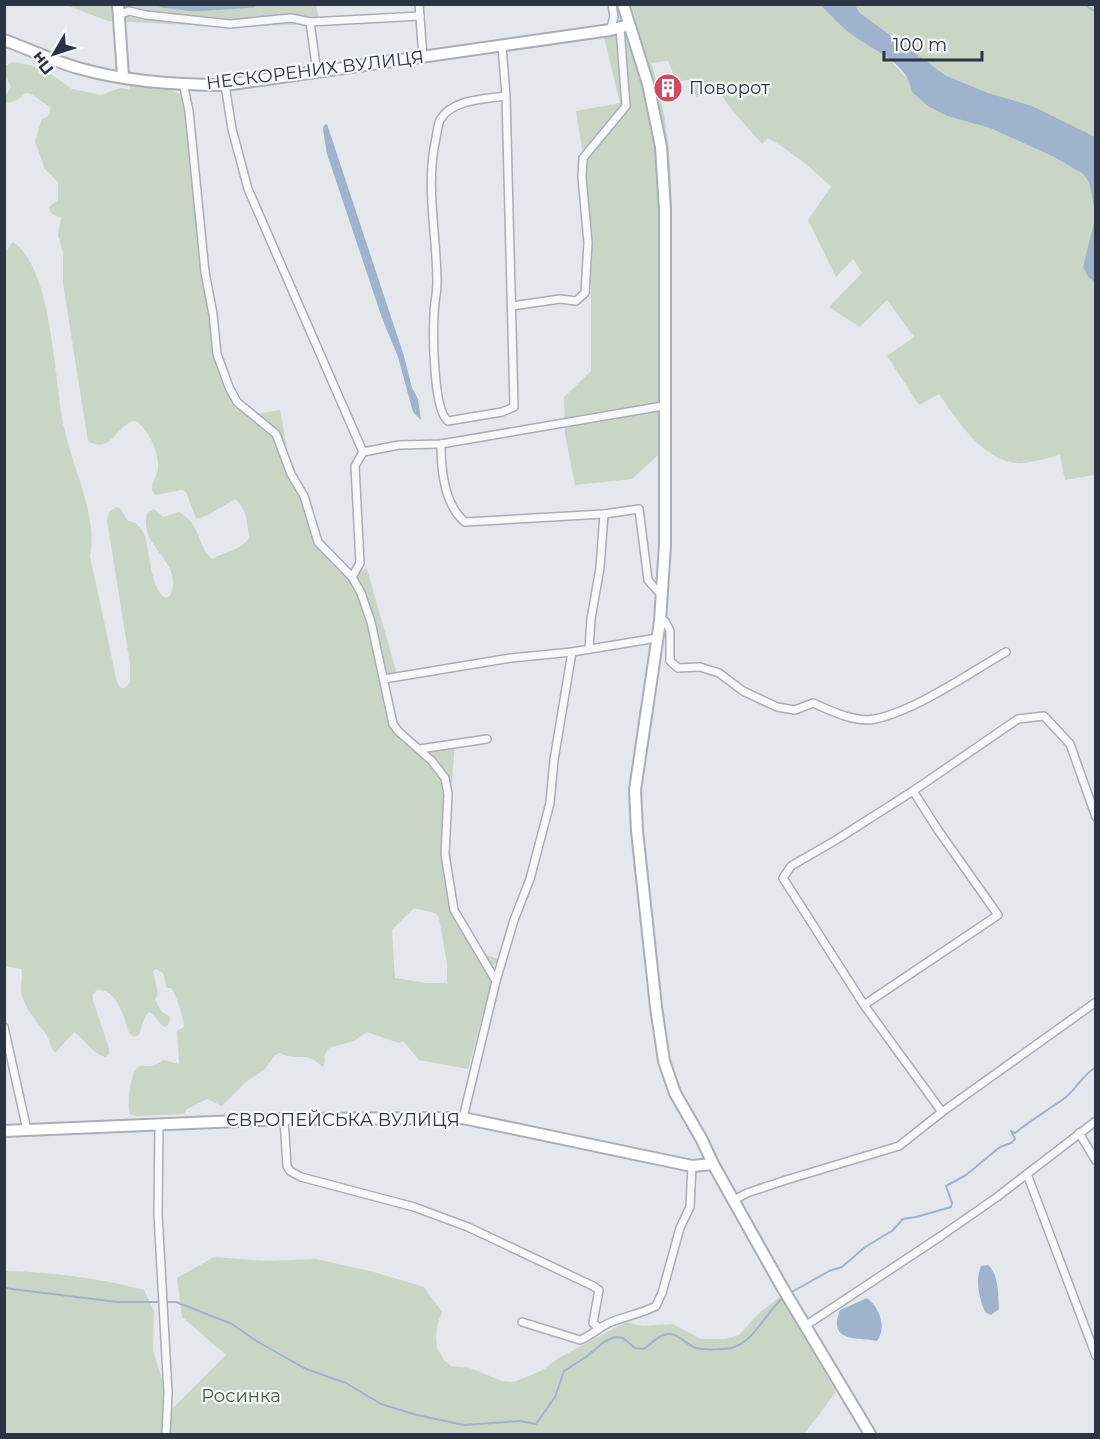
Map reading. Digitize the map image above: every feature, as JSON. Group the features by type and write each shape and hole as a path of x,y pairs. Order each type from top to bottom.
{"main road":[{"path":"623,4 620,28 648,84 661,147 665,210 664,545 660,621 635,790 654,996 664,1061 675,1093 713,1164 782,1287 870,1434"},
{"path":"119,10 123,76"},
{"name":"НЕСКОРЕНИХ ВУЛИЦЯ","path":"4,40 77,68 183,83 225,85 620,28"},
{"name":"ЄВРОПЕЙСЬКА ВУЛИЦЯ","path":"4,1131 284,1119 463,1118 692,1166 713,1164"}],"street":[{"path":"419,4 423,57"},
{"path":"512,306 560,299 576,301 585,293 588,243 582,177 583,158 626,106 620,28 614,17 612,4"},
{"path":"119,10 230,24 291,18 310,22 420,16"},
{"path":"310,22 317,72"},
{"path":"502,46 506,96 514,407 502,412 448,421 441,412 434,358 434,313 437,284 432,156 440,121 448,110 479,100 506,96"},
{"path":"183,83 189,111 204,261 217,354 237,402 276,434 291,474 304,496 318,542 352,577 361,593 371,622 393,724 420,749 445,778 448,794 445,854 454,910 496,981"},
{"path":"225,85 232,129 248,189 363,452"},
{"path":"363,452 399,445 441,444 663,406"},
{"path":"441,444 447,494 456,515 465,522 604,514 639,509 648,580 661,595"},
{"path":"352,577 360,563 356,466 363,452"},
{"path":"589,649 591,619 600,568 604,514"},
{"path":"660,621 665,621 670,631 670,661 678,668 699,666 719,673 743,692 777,707 795,711 813,703 843,716 874,720 914,705 1006,652"},
{"path":"384,679 511,658 572,652 657,638"},
{"path":"463,1118 496,981 514,920 530,879 550,803 554,760 572,652"},
{"path":"942,1112 864,1005 783,878 791,866 914,791 1018,718 1044,716 1070,744 1095,816"},
{"path":"420,749 487,739"},
{"path":"864,1005 998,915 938,830 914,791"},
{"path":"735,1200 747,1193 777,1183 899,1146 942,1112 1095,1002"},
{"path":"4,1026 27,1130"},
{"path":"284,1119 287,1166 291,1171 301,1177 414,1207 468,1227 593,1286 599,1290 593,1323 598,1328"},
{"path":"805,1326 941,1236 1027,1174 1095,1120"},
{"path":"159,1125 158,1214 168,1393 166,1434"},
{"path":"1079,1133 1095,1161"},
{"path":"522,1322 580,1340 588,1337 598,1328 656,1306 662,1293 680,1228 690,1207 692,1166"},
{"path":"1027,1174 1095,1356"}],"green space":[{"path":"66,5 316,5 320,24 232,27 108,21"},
{"path":"630,5 820,5 851,34 888,58 947,116 990,128 1054,157 1083,174 1089,182 1095,213 1095,225 1083,267 1088,277 1095,282 1095,475 1065,480 1060,455 1023,463 1010,462 997,457 974,439 939,394 919,405 887,356 914,337 887,300 860,327 829,307 862,273 853,259 836,277 808,220 831,187 801,160 777,143 768,138 762,144 716,88 697,97 688,80 677,82 668,61 651,63 666,127 672,194 667,447 632,479 575,485 565,434 564,397 591,371 591,243 587,179 576,111 620,103 601,25 636,18"},
{"path":"855,5 1095,5 1095,137 945,75 860,13"},
{"path":"16,62 44,69 72,89 101,95 120,88 129,89 131,83 154,84 191,98 209,276 224,370 234,396 249,415 280,410 289,460 307,494 320,542 348,573 367,569 398,678 387,681 396,727 401,735 408,741 419,743 455,743 448,828 456,917 479,953 501,960 485,970 492,981 468,1069 419,1060 403,1041 399,1043 367,1032 354,1041 329,1048 324,1056 323,1067 310,1058 280,1053 275,1055 265,1069 246,1082 222,1106 207,1099 187,1109 184,1114 135,1116 130,1114 129,1098 131,1083 137,1068 153,1066 163,1060 179,1064 177,1031 184,1027 184,1023 175,996 171,988 167,988 163,973 156,969 153,971 158,994 155,999 161,1011 170,1017 169,1024 165,1027 149,1012 145,1016 139,1035 134,1037 129,1033 115,999 104,991 97,990 93,994 109,1048 109,1054 105,1057 74,1032 55,1053 47,1036 24,1002 21,992 21,969 5,966 4,254 13,242 26,256 44,300 64,427 87,508 92,540 90,556 117,682 121,688 125,688 130,682 130,664 107,520 109,512 116,507 120,508 128,521 136,523 142,531 154,581 166,598 170,596 173,584 171,573 149,536 146,525 147,513 154,509 163,517 179,512 192,523 207,554 212,559 238,548 249,537 244,512 235,499 208,515 196,519 186,492 182,490 155,495 152,485 158,468 157,455 149,436 136,421 124,426 103,444 88,441 63,284 63,252 58,235 61,217 53,214 49,207 58,200 58,182 45,169 35,141 42,119 49,115 50,107 26,93 17,100 5,104 5,96 11,87 4,67","holes":["414,908 435,913 439,918 447,964 447,983 426,983 395,978 392,930"]},
{"name":"Росинка","path":"214,1257 267,1261 316,1259 374,1272 424,1287 442,1312 437,1326 436,1339 437,1348 444,1360 451,1366 470,1368 502,1381 514,1382 543,1370 557,1359 626,1322 643,1326 673,1324 701,1339 726,1339 739,1335 759,1313 781,1296 836,1392 804,1434 5,1434 5,1271 75,1276 144,1290 154,1311 153,1350 171,1410 226,1355 182,1317 177,1278"}],"water":[{"path":"820,5 855,5 860,13 945,75 988,93 1032,106 1095,137 1095,213 1089,182 1083,174 1054,157 990,128 947,116 928,106 912,92 909,81 896,65 847,31"},
{"path":"327,124 404,356 412,388 418,399 421,420 413,412 398,357 382,318 327,154 323,130 324,125"},
{"path":"1095,219 1096,282 1088,277 1083,267"},
{"path":"988,1265 996,1279 999,1309 991,1315 985,1312 978,1283 981,1266"},
{"path":"867,1298 872,1302 881,1318 880,1336 877,1341 846,1336 838,1328 840,1310"}],"waterway":[{"path":"162,4 194,8 253,4"},
{"path":"1083,4 1096,12"},
{"path":"790,1293 829,1271 842,1267 865,1247 892,1231 903,1219 951,1207 952,1203 946,1186 966,1175 1000,1147 1011,1143 1015,1139 1011,1131 1015,1133 1067,1097 1096,1067"},
{"path":"4,1288 117,1302 176,1302 232,1324 258,1342 306,1369 346,1383 381,1404 417,1415 464,1425 519,1421 536,1424 555,1397 564,1371 604,1342 615,1337 623,1338 635,1348 644,1349 660,1336 668,1334 696,1348 734,1347 748,1338 783,1298"}],"place":[{"name":"Поворот","path":"668,88"}]}
